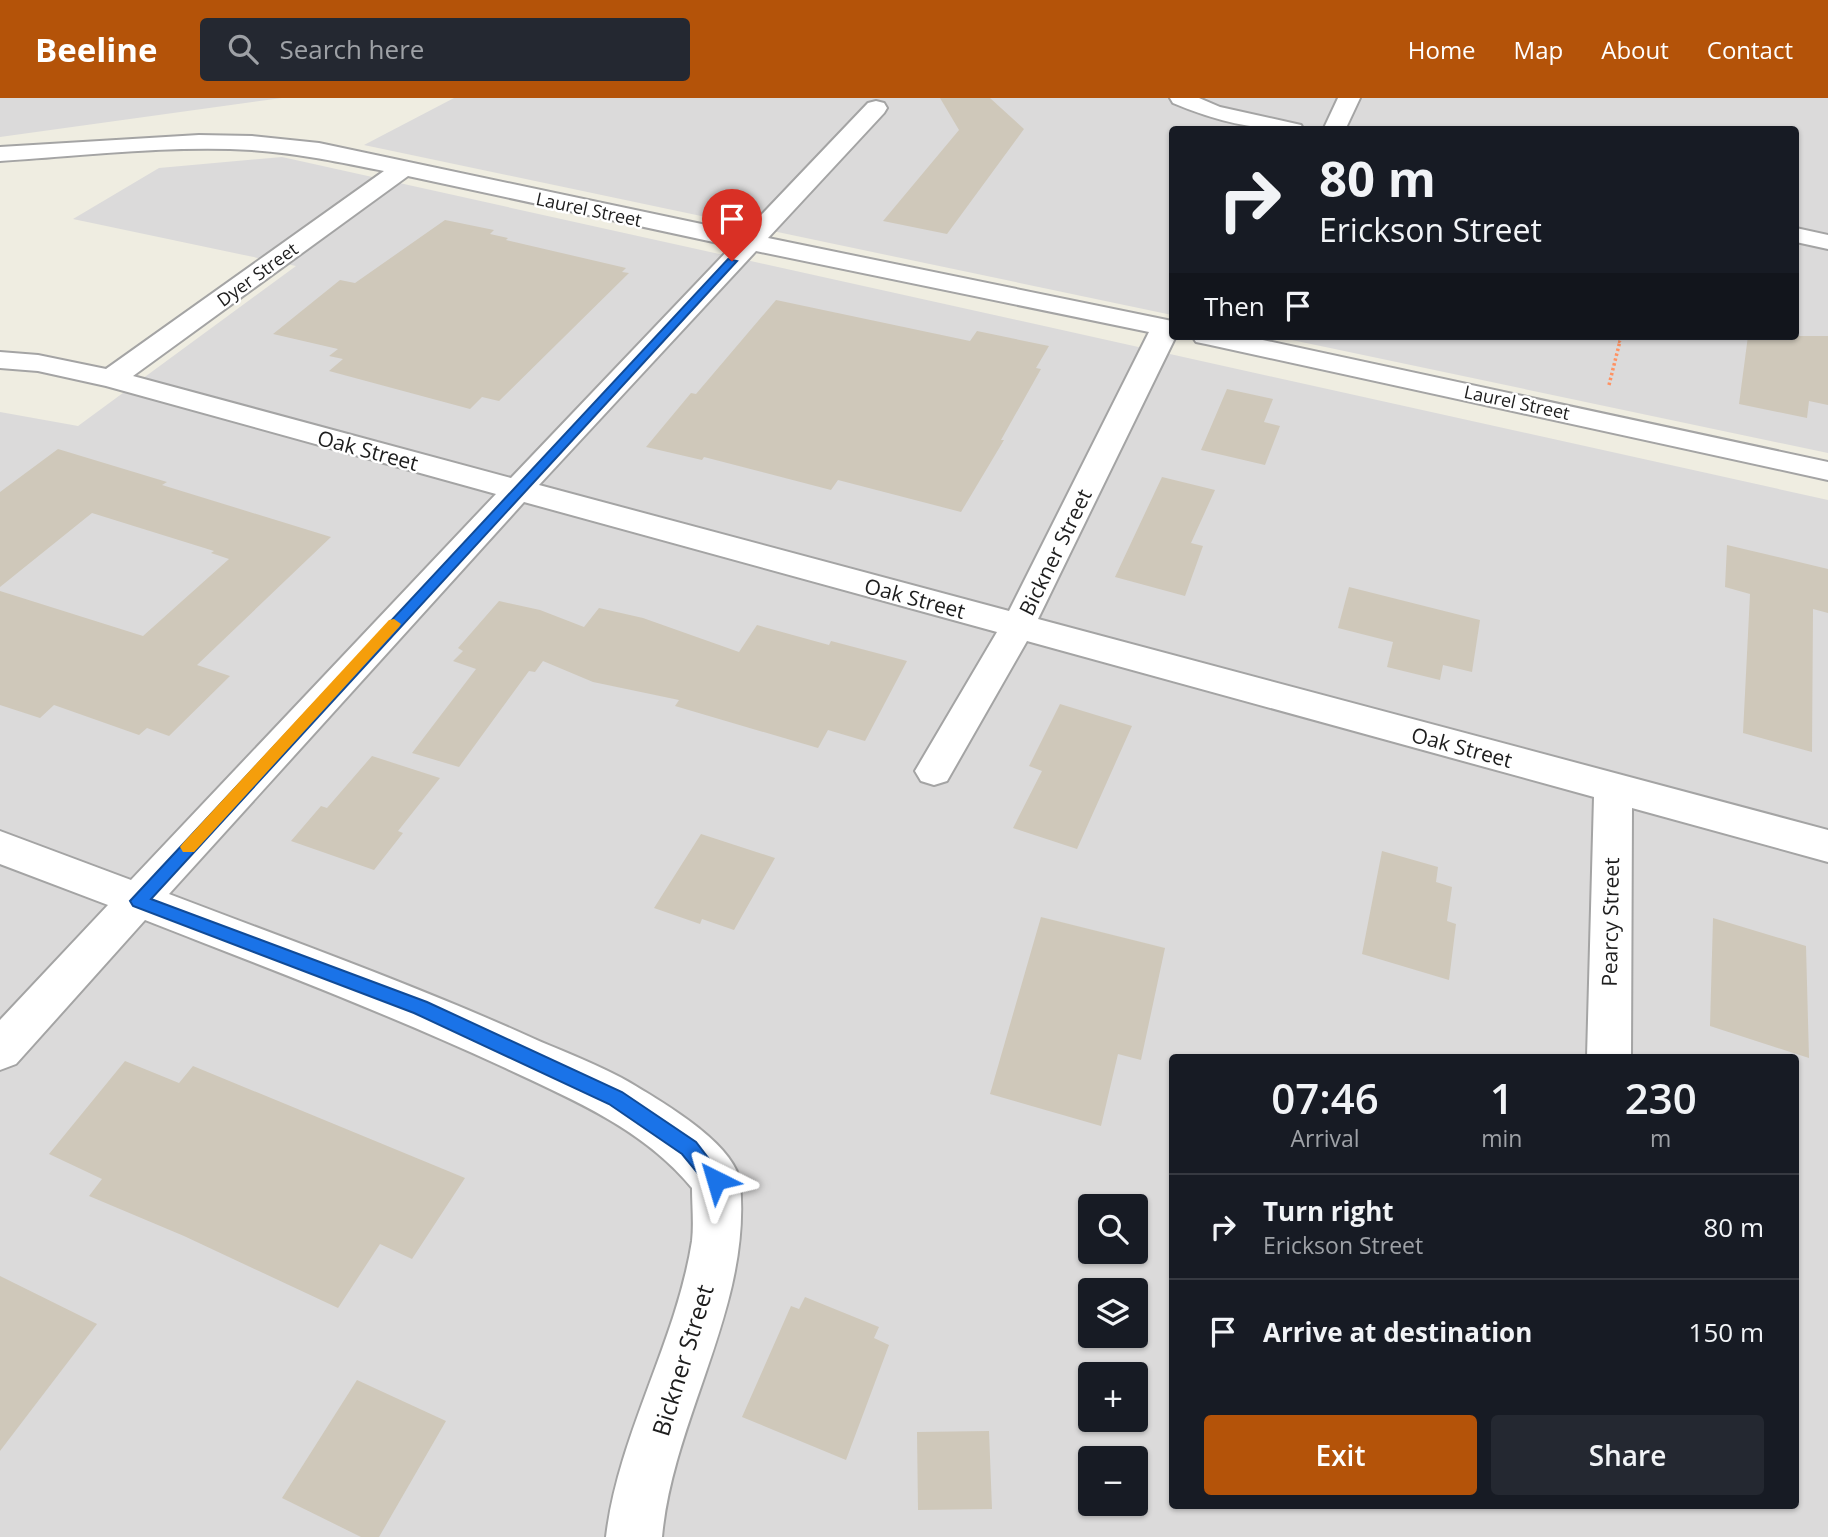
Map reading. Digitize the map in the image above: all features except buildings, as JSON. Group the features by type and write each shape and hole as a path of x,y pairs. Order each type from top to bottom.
{"street":[{"path":"1181,98 1213,112 1275,126"},
{"path":"1336,126 1349,98"},
{"path":"0,1050 516,491 876,108"},
{"name":"Laurel Street","path":"0,154 199,142 252,143 319,150 1169,328"},
{"name":"Dyer Street","path":"111,380 404,168"},
{"path":"1799,236 1828,242"},
{"name":"Bickner Street","path":"934,771 1018,626 1169,328"},
{"name":"Laurel Street","path":"1225,340 1828,471"},
{"name":"Oak Street","path":"0,360 38,363 111,380 1828,846"},
{"name":"Pearcy Street","path":"1609,1054 1613,788"},
{"path":"0,847 139,901"},
{"name":"Bickner Street","path":"139,901 420,1008 615,1098 689,1148 716,1180 716,1240 693,1335 638,1497 634,1537"}],"path":[{"path":"1601,420 1620,340"}],"shaded area":[{"path":"0,98 282,98 0,137"},
{"path":"454,98 1828,98 1828,453 1292,340 1799,340 1799,126 1169,126 1169,314 364,145"},
{"path":"282,157 1828,500 1828,1537 0,1537 0,412 78,426 296,266 73,219 159,168"}],"slow traffic":[{"path":"189,847 394,624"}],"route":[{"path":"716,1180 689,1148 615,1098 420,1008 139,901 516,491 732,261"}]}
